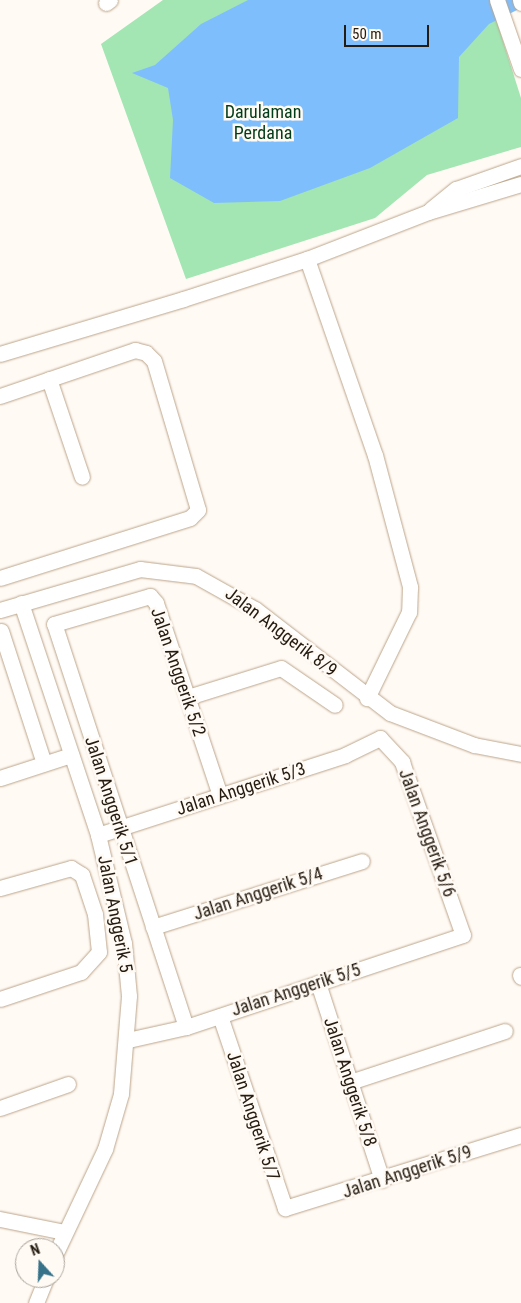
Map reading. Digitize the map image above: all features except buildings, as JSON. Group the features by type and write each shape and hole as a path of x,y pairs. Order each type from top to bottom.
{"street":[{"path":"497,0 521,69"},
{"path":"428,212 456,189 521,166"},
{"path":"0,354 307,258 428,212 521,184"},
{"path":"307,258 375,455 410,587 409,612 367,698"},
{"path":"0,396 135,350 146,353 154,361 198,510 190,518 0,578"},
{"path":"49,379 82,477"},
{"name":"Jalan Anggerik 8/9","path":"0,610 140,569 196,576 242,600 367,698 419,727 521,754"},
{"name":"Jalan Anggerik 5/2","path":"102,607 150,596 156,603 220,795"},
{"name":"Jalan Anggerik 5","path":"22,603 98,835 124,942 128,1040 120,1094 105,1149 62,1238"},
{"name":"Jalan Anggerik 5/1","path":"102,607 58,620 54,629 186,1027"},
{"path":"1,631 44,763"},
{"path":"188,697 281,668 335,705"},
{"name":"Jalan Anggerik 5/3","path":"98,835 345,755 380,738"},
{"name":"Jalan Anggerik 5/6","path":"380,738 402,762 463,935"},
{"path":"0,778 71,754"},
{"name":"Jalan Anggerik 5/4","path":"153,927 362,861"},
{"path":"0,888 58,869 71,868 82,875 95,914 100,952 81,972 0,999"},
{"name":"Jalan Anggerik 5/5","path":"128,1040 186,1027 463,935"},
{"name":"Jalan Anggerik 5/8","path":"318,983 382,1180"},
{"name":"Jalan Anggerik 5/7","path":"220,1016 282,1205 293,1209"},
{"path":"350,1082 505,1031"},
{"path":"0,1108 68,1084"},
{"name":"Jalan Anggerik 5/9","path":"293,1209 521,1135"},
{"path":"0,1219 64,1232"},
{"path":"36,1303 42,1288"}],"green space":[{"name":"Darulaman Perdana","path":"163,0 490,0 521,98 521,147 427,175 375,218 186,279 101,44"}],"water":[{"name":"Darulaman Perdana","path":"248,0 521,0 521,8 489,24 459,57 458,118 370,168 280,201 214,203 170,178 173,120 168,88 132,73 155,65 201,24"}]}
